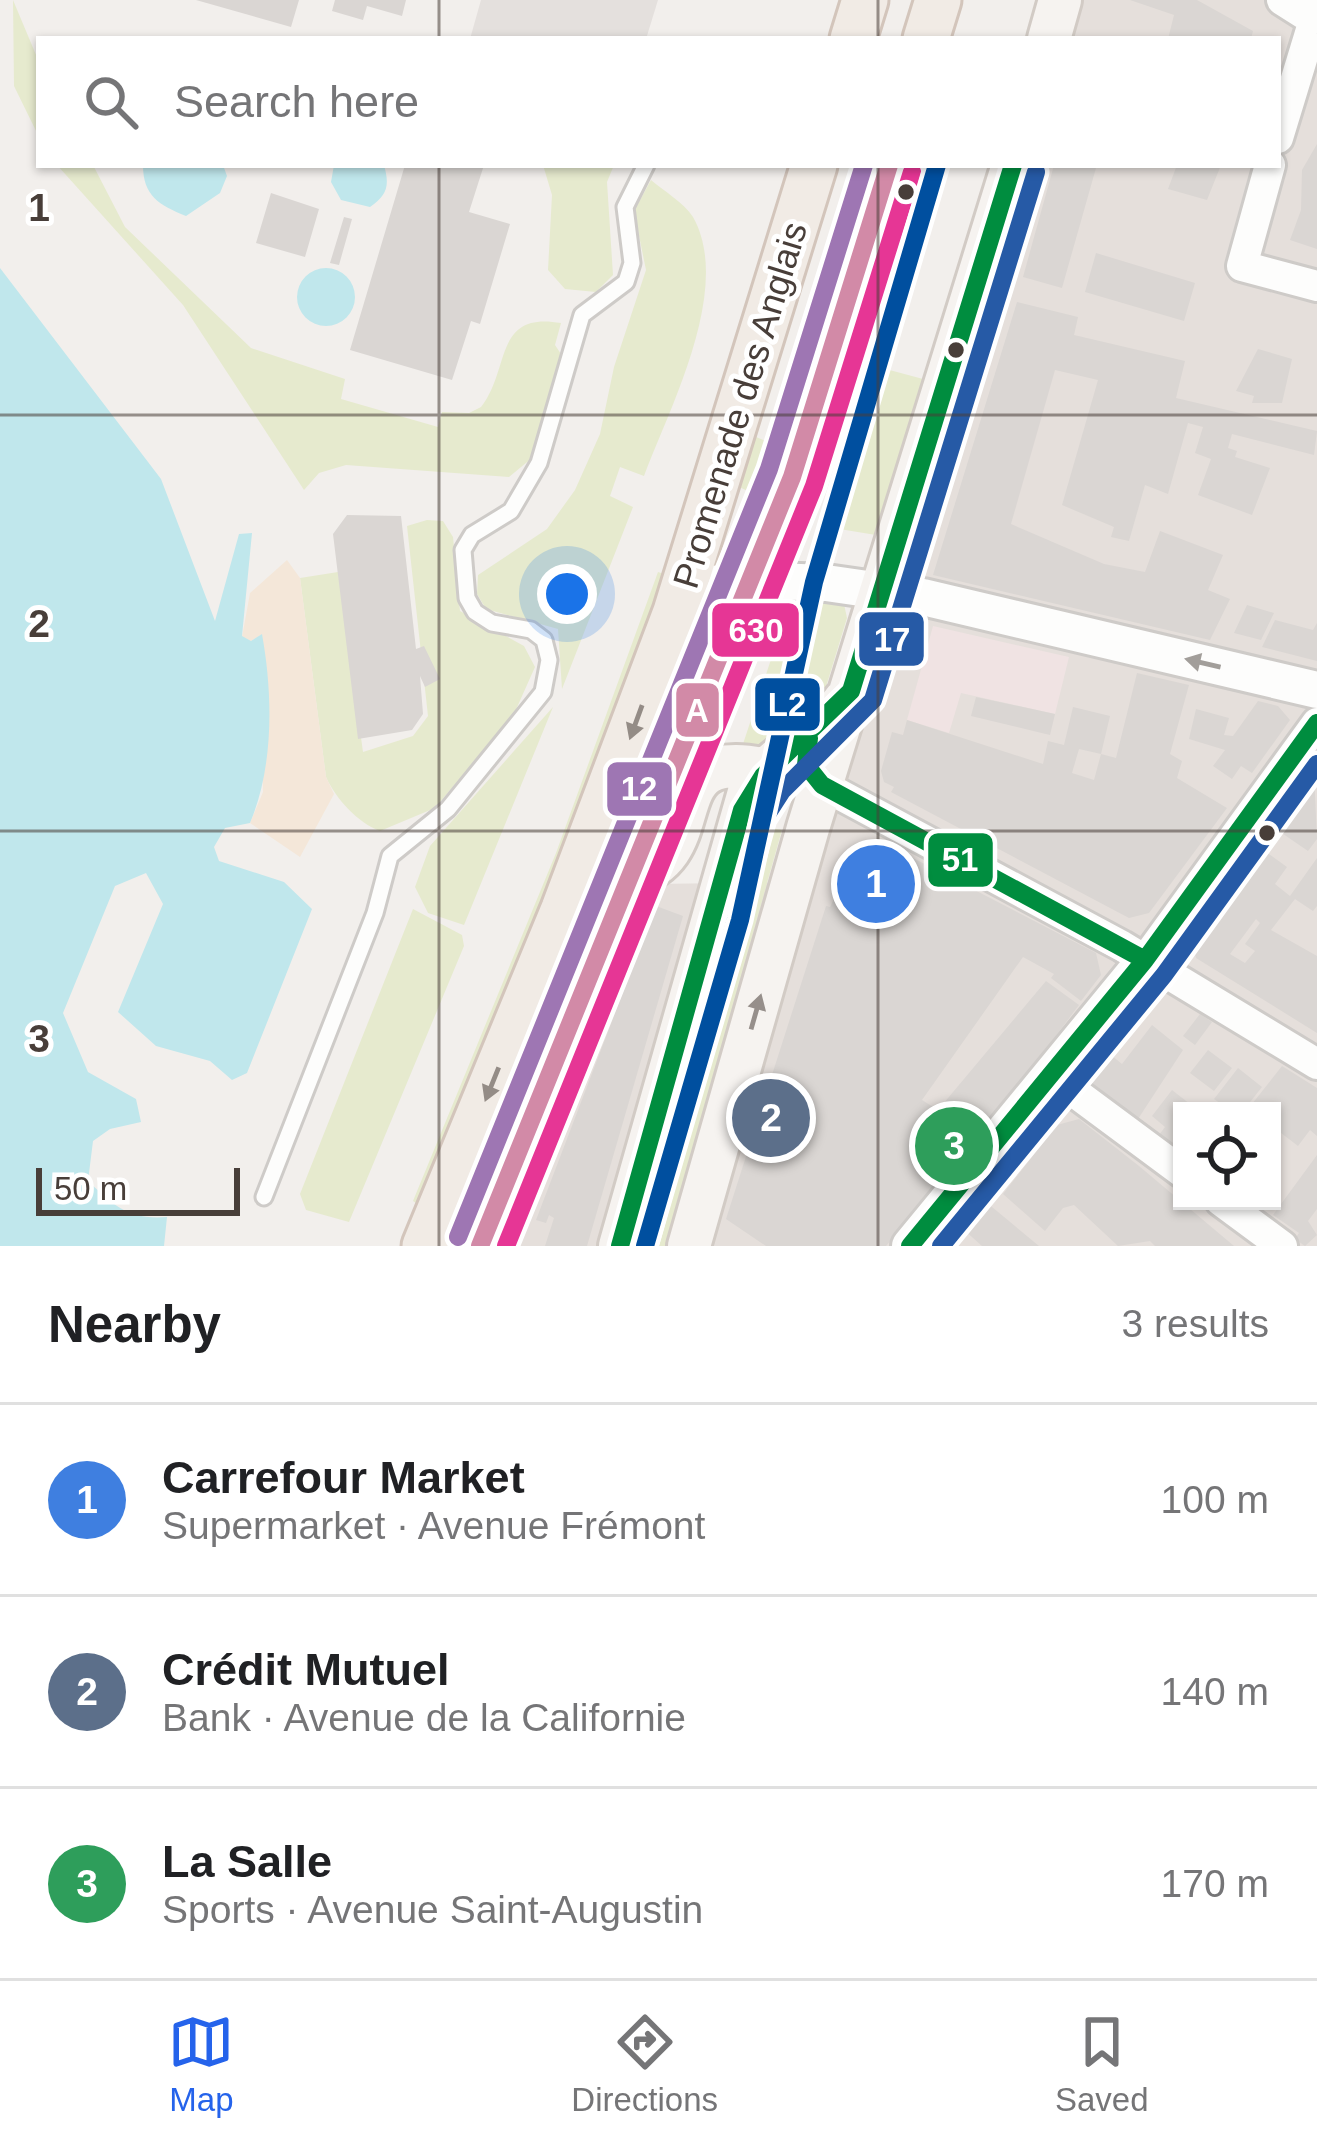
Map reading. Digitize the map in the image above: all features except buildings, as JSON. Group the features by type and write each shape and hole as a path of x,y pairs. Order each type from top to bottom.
{"main road":[{"path":"854,36 865,0"},
{"path":"927,36 938,0"},
{"path":"1050,36 1060,0"},
{"name":"Promenade des Anglais","path":"425,1246 580,869 676,612 813,168"},
{"name":"Promenade des Anglais","path":"480,1246 751,580 825,378 888,168"},
{"path":"688,1246 822,785 1011,168"},
{"path":"620,1246 742,810 765,769 808,738 851,691"},
{"path":"808,738 806,765 822,785"},
{"path":"631,876 651,871 664,859 701,776 714,765 729,762 822,785"}],"street":[{"path":"1281,128 1314,15 1282,0"},
{"path":"1269,168 1242,266 1317,286"},
{"path":"676,612 704,585 751,580 881,590 1317,690"},
{"path":"910,1246 1054,1077 1317,723"},
{"path":"822,785 1145,960 1317,1064"},
{"path":"1054,1077 1173,1165"},
{"path":"1233,1210 1279,1245"}],"lane":[{"path":"264,1197 375,913 390,856 448,809 543,692 549,660 544,640 531,630 492,623 475,612 467,598 463,550 472,536 511,511 539,464 581,315 626,282 632,263 625,207 644,168"}],"shaded area":[{"path":"481,0 658,0 647,36 471,36"},
{"path":"1072,0 1317,0 1317,1246 497,1246 653,884 812,882 1023,168 1281,168 1281,36 1062,36"},
{"path":"933,626 1069,657 1055,714 961,693 949,733 907,720"}],"green space":[{"path":"13,0 36,55 36,131 14,86"},
{"path":"60,168 95,168 125,227 251,348 345,379 341,399 438,427 442,412 469,413 481,407 507,346 524,326 561,323 555,345 563,357 532,458 509,477 346,465 319,473 304,490 183,305"},
{"path":"544,168 613,168 607,182 613,275 596,292 565,289 548,270 552,195"},
{"path":"850,168 867,168 824,317 753,521 740,515 750,492 739,487 756,437 768,442"},
{"path":"651,180 693,217 703,246 702,312 644,476 620,467 610,496 633,507 562,689 558,629 486,609 477,594 478,575 547,529 575,490 600,434 614,367 646,270 634,211"},
{"path":"871,365 923,379 876,535 821,526"},
{"path":"443,521 453,537 460,611 524,646 535,667 514,714 435,808 380,831 348,809 326,777 300,578 338,572 363,752 413,736 428,716 407,526"},
{"path":"658,572 667,575 422,1207 413,1201 556,853"},
{"path":"790,602 844,604 847,618 822,700 765,751 741,750"},
{"path":"707,606 716,606 466,1246 447,1246"},
{"path":"553,707 464,925 428,913 415,887 430,846"},
{"path":"756,825 782,830 665,1246 639,1246"},
{"path":"413,909 462,935 464,946 349,1222 306,1210 300,1194"}],"sand":[{"path":"287,560 300,578 326,777 334,794 300,857 250,823 263,792 261,635 251,641 242,637 250,593"}],"water":[{"path":"143,168 224,168 227,176 220,193 186,216 154,198"},
{"path":"333,168 384,168 387,184 370,207 341,200 331,182"},
{"path":"0,268 161,479 215,621 239,534 252,533 242,636 251,641 262,634 268,681 267,754 250,823 225,828 214,847 219,861 284,882 312,909 247,1073 232,1080 210,1061 156,1046 118,1012 163,904 146,873 115,886 63,1013 88,1072 136,1099 141,1122 110,1129 93,1141 88,1181 123,1210 167,1217 164,1246 0,1246"},
{"path":"326,268 346,277 355,297 346,317 326,326 306,317 297,297 306,277"}],"transit line":[{"name":"12","path":"458,1237 769,469 863,168"},
{"name":"A","path":"480,1246 792,477 888,168"},
{"name":"L2","path":"645,1246 740,920 814,582 936,168"},
{"name":"51","path":"620,1246 742,810 763,776 851,691 1012,168"},
{"name":"630","path":"506,1246 814,486 912,172"},
{"name":"17","path":"645,1246 764,819 782,791 873,700 1036,172"},
{"name":"51","path":"910,1246 1145,960 1317,723"},
{"name":"51","path":"809,738 806,765 822,785 1145,960"},
{"name":"17","path":"941,1246 1164,975 1317,764"}],"place":[{"name":"Carrefour Market","path":"876,884"},
{"name":"Crédit Mutuel","path":"771,1118"},
{"name":"La Salle","path":"954,1146"}]}
